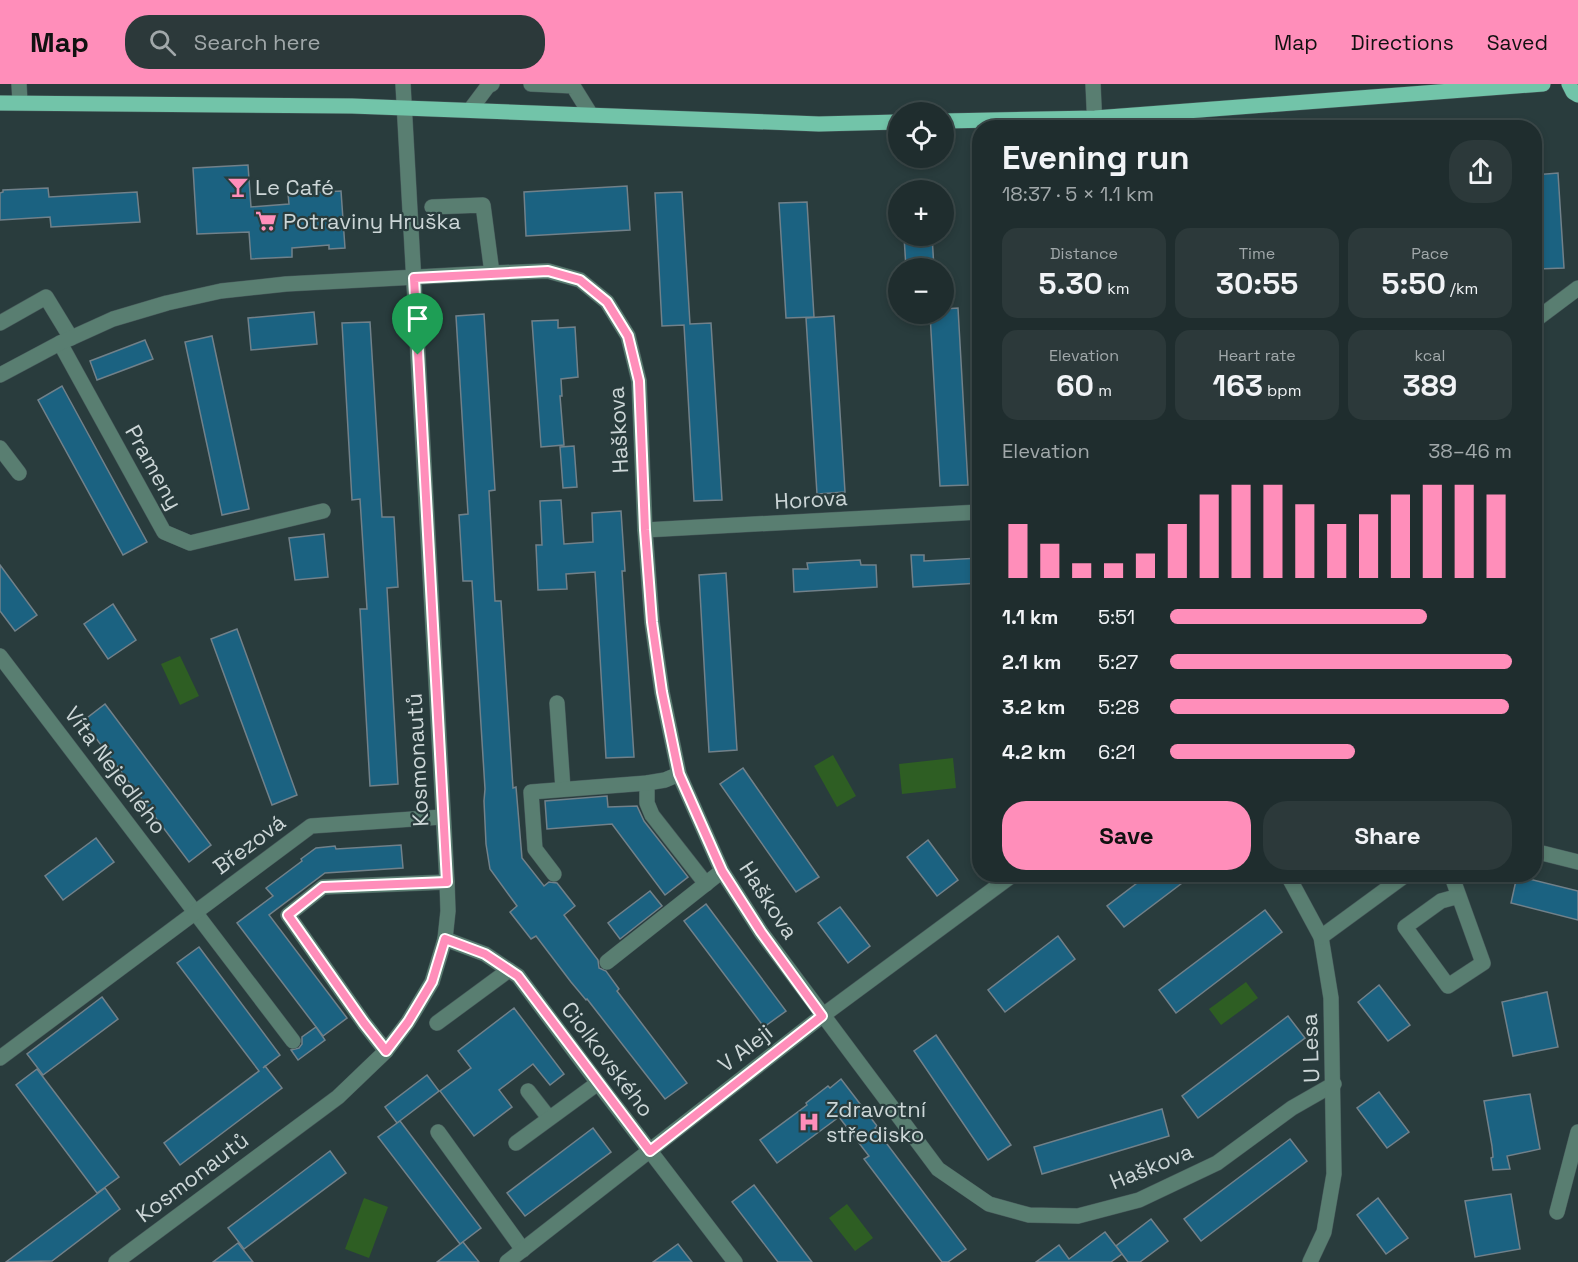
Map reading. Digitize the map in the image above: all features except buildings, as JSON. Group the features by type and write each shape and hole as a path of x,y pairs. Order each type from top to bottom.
{"main road":[{"path":"1129,120 1543,84"},
{"path":"1569,84 1573,92 1578,95"},
{"path":"0,103 405,108 819,123 888,122"},
{"path":"954,121 972,121"}],"street":[{"path":"19,84 20,102"},
{"name":"Kosmonautů","path":"116,1262 338,1097 386,1051 408,1022 432,982 445,939 448,911 447,882 403,84"},
{"path":"470,110 492,84"},
{"path":"531,84 573,86 591,115"},
{"path":"1093,84 1095,120"},
{"path":"432,207 483,205 492,273"},
{"name":"Haškova","path":"414,278 548,271 580,280 607,302 628,336 639,381 645,530 652,622 662,692 679,774 722,871 761,932 938,1169 988,1204 1029,1215 1078,1216 1139,1200 1217,1163 1292,1108 1334,1084"},
{"path":"0,375 65,340 113,319 167,303 221,291 286,284 414,278"},
{"path":"1542,315 1578,288"},
{"name":"Prameny","path":"0,323 46,297 65,340 164,532 190,543 323,511"},
{"path":"0,448 19,473"},
{"name":"Horova","path":"645,530 972,512"},
{"name":"Víta Nejedlého","path":"0,656 196,912"},
{"path":"557,703 563,789"},
{"path":"554,874 535,849 531,792 646,783 664,780 679,774"},
{"path":"646,783 646,803 652,815 706,884"},
{"name":"Březová","path":"0,1058 311,826 442,817"},
{"path":"1542,852 1578,862"},
{"path":"607,962 722,871"},
{"path":"386,1051 288,915 323,887 447,882"},
{"name":"V Aleji","path":"507,1262 822,1016 1003,882"},
{"name":"U Lesa","path":"1291,882 1321,937 1331,998 1334,1174 1324,1232 1310,1262"},
{"path":"1321,937 1396,882"},
{"path":"1455,882 1483,963 1448,986 1405,927 1441,901 1459,896"},
{"path":"196,912 293,1041"},
{"name":"Ciolkovského","path":"445,939 485,954 518,976 735,1262"},
{"path":"437,1023 509,970"},
{"path":"516,1143 598,1083"},
{"path":"528,1091 549,1118"},
{"path":"438,1132 523,1250"},
{"path":"1557,1212 1578,1134"}],"green space":[{"path":"180,656 199,696 180,705 161,664"},
{"path":"833,755 856,796 837,807 814,766"},
{"path":"953,758 956,788 902,794 899,764"},
{"path":"1246,982 1258,998 1221,1025 1209,1009"},
{"path":"364,1198 388,1207 369,1258 345,1249"},
{"path":"847,1204 873,1238 855,1251 829,1218"}],"place":[{"name":"Le Café","path":"238,187"},
{"name":"Potraviny Hruška","path":"266,221"},
{"name":"Zdravotní středisko","path":"809,1122"}],"route":[{"path":"548,271 580,280 607,302 628,336 639,381 645,530 652,622 662,692 679,774 722,871 761,932 822,1016 650,1151 518,976 485,954 445,939 432,982 408,1022 386,1051 288,915 323,887 447,882 418,355 414,278 548,271"}]}
